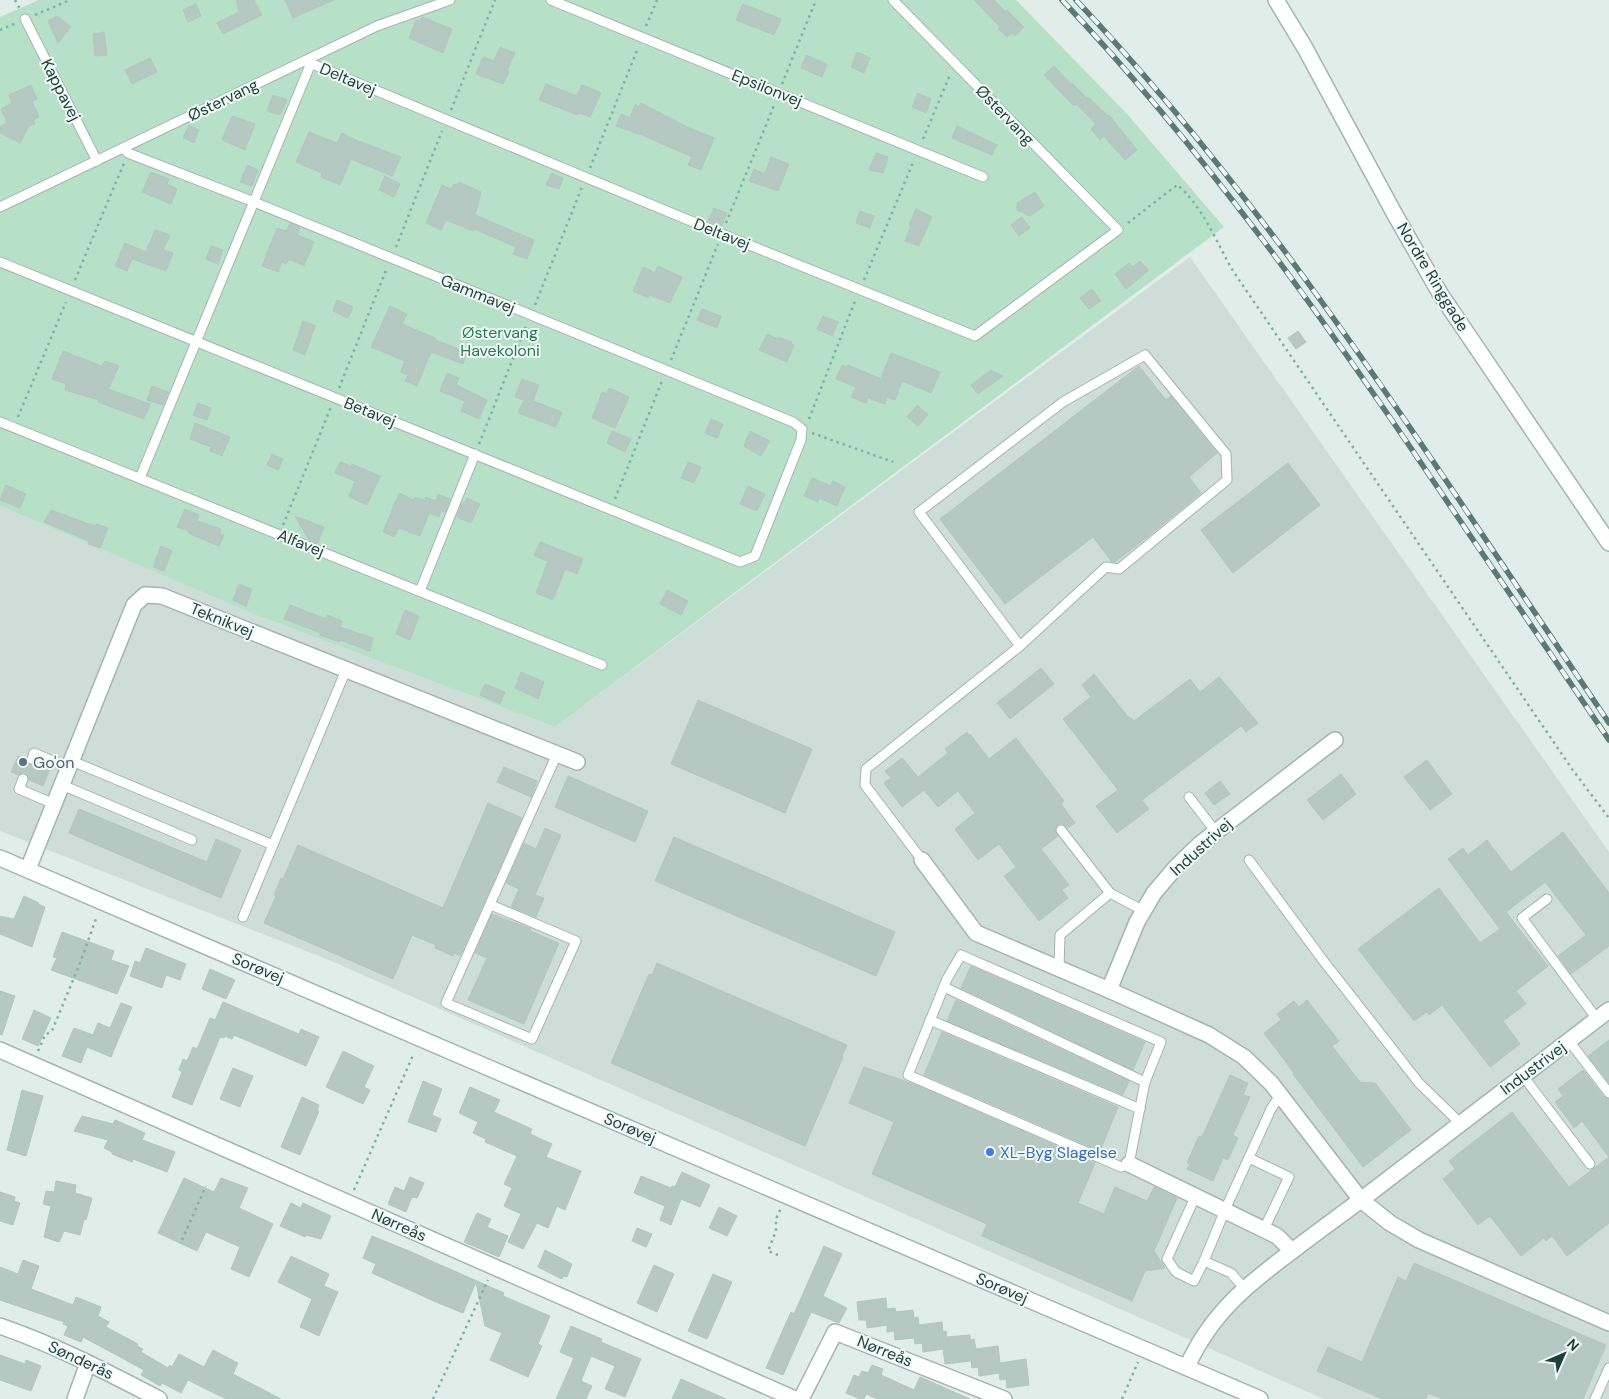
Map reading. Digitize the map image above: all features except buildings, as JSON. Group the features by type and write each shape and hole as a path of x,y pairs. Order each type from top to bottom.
{"street":[{"name":"Nordre Ringgade","path":"1276,0 1305,48 1394,213 1441,295 1609,543"},
{"name":"Teknikvej","path":"28,870 134,605 145,595 162,596 576,762"},
{"name":"Industrivej","path":"1109,990 1137,922 1154,893 1176,866 1216,832 1335,740"},
{"name":"Sorøvej","path":"0,858 1260,1399"},
{"path":"922,860 976,933 1109,990 1213,1038 1244,1057 1281,1094 1361,1200 1390,1223 1419,1240 1609,1323"},
{"name":"Industrivej","path":"1187,1367 1195,1349 1207,1330 1225,1307 1244,1288 1603,1015"},
{"name":"Nørreås","path":"1,1055 33,1064 795,1399"},
{"path":"1128,1164 1264,1229 1277,1236 1292,1251"},
{"name":"Sønderås","path":"0,1326 30,1336 159,1399"},
{"name":"Nørreås","path":"801,1399 835,1332 1004,1399"},
{"path":"76,1399 88,1363"}],"lane":[{"name":"Østervang","path":"0,207 308,62 377,26 450,0"},
{"name":"Epsilonvej","path":"551,0 983,176"},
{"name":"Østervang","path":"893,0 1118,230"},
{"name":"Kappavej","path":"25,19 97,161"},
{"name":"Deltavej","path":"308,62 722,234 975,336 1118,230"},
{"path":"140,478 254,202 308,62"},
{"name":"Gammavej","path":"123,148 128,152 793,422 802,429 801,440 754,556 740,562"},
{"name":"Betavej","path":"0,262 740,562"},
{"path":"922,860 865,785 866,769 1020,646 1106,568 1119,569 1227,480 1226,454 1145,355 1063,402 919,512 1020,646"},
{"name":"Alfavej","path":"0,422 602,665"},
{"path":"420,591 475,454"},
{"path":"243,917 346,670"},
{"path":"32,759 34,753 70,764 273,845"},
{"path":"491,905 576,941 532,1039 446,1003 557,754"},
{"path":"23,779 19,789 54,804"},
{"path":"62,786 192,840"},
{"path":"1189,797 1216,832"},
{"path":"1061,830 1110,893 1144,911"},
{"path":"1249,860 1322,959 1420,1083 1461,1124"},
{"path":"1059,968 1060,935 1110,893"},
{"path":"1547,899 1522,918 1603,1015"},
{"path":"961,955 1161,1042 1145,1082 1128,1164 1121,1167 908,1075 944,987 961,955"},
{"path":"944,987 1145,1082"},
{"path":"930,1020 1140,1109"},
{"path":"1568,1041 1609,1093"},
{"path":"1524,1076 1590,1164"},
{"path":"1196,1195 1166,1259 1176,1272 1194,1281 1271,1109 1281,1094"},
{"path":"1249,1158 1289,1177 1264,1229"},
{"path":"1204,1261 1231,1273 1244,1288"},
{"path":"1595,1399 1609,1368"}],"path":[{"path":"475,454 657,0"},
{"path":"611,509 816,0"},
{"path":"1118,230 1177,185 1185,191 1194,202 1233,272 1572,768 1609,818"},
{"path":"33,1064 45,1035 52,1031 60,1014 102,901"},
{"path":"348,1203 420,1038"},
{"path":"182,1240 206,1186"},
{"path":"778,1255 768,1251 776,1231 776,1219 787,1196"},
{"path":"433,1399 494,1267"},
{"path":"1122,1399 1144,1349"}],"shaded area":[{"path":"1190,257 1609,852 1609,1399 1324,1399 329,960 0,831 0,506 256,615 555,727"}],"green space":[{"name":"Østervang Havekoloni","path":"39,0 1016,0 1128,115 1224,227 555,727 256,615 0,506 0,17"}],"railway":[{"path":"1062,0 1115,57 1165,116 1214,176 1307,300 1396,427 1609,740"},
{"path":"1076,0 1176,113 1224,172 1315,293 1402,416 1609,723"}],"place":[{"name":"Go'on","path":"23,762"},
{"name":"XL-Byg Slagelse","path":"990,1152"}]}
